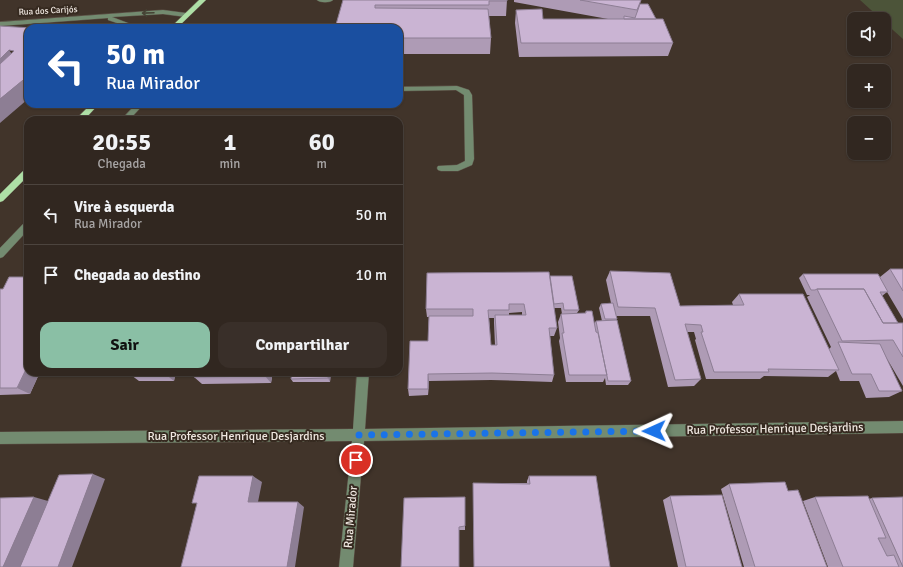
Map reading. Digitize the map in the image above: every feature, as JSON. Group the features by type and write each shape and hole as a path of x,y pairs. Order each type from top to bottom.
{"main road":[{"path":"177,24 203,0"},
{"path":"84,116 92,108"},
{"path":"0,199 24,175"}],"street":[{"path":"320,0 330,0"},
{"name":"Rua dos Carijós","path":"0,24 163,12 186,15"},
{"name":"Rua dos Carijós","path":"98,17 116,20 127,24"},
{"path":"403,89 457,88 466,92 468,95 469,164 458,168 441,168"},
{"path":"129,116 136,108"},
{"path":"0,254 24,228"},
{"name":"Rua Mirador","path":"346,567 359,435 363,376"},
{"name":"Rua Professor Henrique Desjardins","path":"0,438 359,435 903,427"}],"green space":[{"path":"860,0 903,0 903,39 891,28 891,12 873,12"}],"building":[{"path":"343,0 507,0 489,1 489,5 375,5 375,8 488,9 491,38 403,38 403,24 336,24"},
{"path":"580,0 641,0 637,10"},
{"path":"640,4 648,4 656,19 624,19 624,16 635,18"},
{"path":"542,9 543,19 663,19 673,43 521,43 516,10"},
{"path":"0,26 24,28 24,79 0,99 0,64 14,51 9,50 0,59"},
{"path":"890,269 903,269 903,291"},
{"path":"610,271 670,273 680,306 744,305 739,294 803,294 839,370 768,369 769,372 714,372 701,332 703,332 701,325 685,324 701,379 675,380 655,308 618,307"},
{"path":"549,272 557,328 549,328 554,375 492,373 428,374 428,389 408,389 410,341 428,341 429,316 473,316 473,309 426,309 427,273","holes":["509,304 524,304 526,315 495,315 497,345 491,345 488,310 509,310"]},
{"path":"803,274 878,274 888,292 880,292 898,323 883,323 864,289 811,290"},
{"path":"550,276 572,276 579,310 564,310 563,303 554,304"},
{"path":"9,277 24,277 24,373 17,388 0,388 0,289 3,289"},
{"path":"817,289 864,289 883,323 903,323 903,357 893,340 842,341"},
{"path":"613,303 617,319 605,319 601,304"},
{"path":"586,311 592,311 607,375 569,375 562,333 564,333 561,314 586,313"},
{"path":"617,320 631,381 608,381 596,321"},
{"path":"838,342 880,344 902,391 879,391 871,374 852,374"},
{"path":"194,376 265,376 194,377"},
{"path":"291,376 328,376 328,378 291,379"},
{"path":"93,474 58,567 20,567 59,475"},
{"path":"199,476 253,476 248,502 298,502 287,567 181,567 197,503 192,503"},
{"path":"529,476 596,476 610,567 474,567 473,483 530,484"},
{"path":"785,482 788,491 798,490 827,567 755,567 729,484"},
{"path":"722,495 742,567 686,567 670,496"},
{"path":"868,496 886,538 878,538 887,556 894,555 899,567 843,567 815,497"},
{"path":"34,497 3,567 0,567 0,498"},
{"path":"465,497 465,526 459,527 459,567 401,567 404,498"},
{"path":"903,497 903,567 872,498"}],"route":[{"path":"356,460 359,435 654,431"}]}
